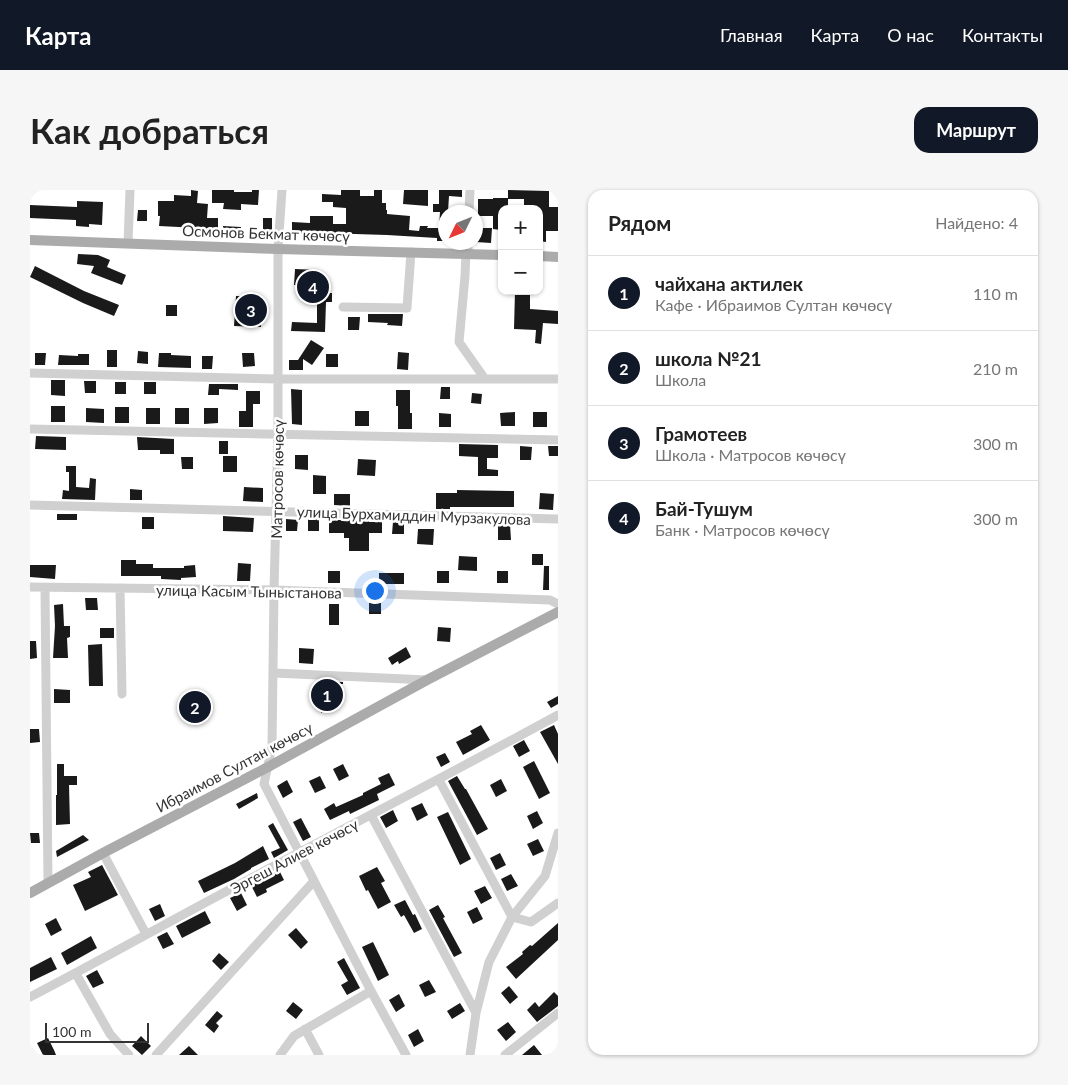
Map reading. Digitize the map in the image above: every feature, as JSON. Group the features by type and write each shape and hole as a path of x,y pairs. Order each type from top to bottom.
{"main road":[{"name":"Осмонов Бекмат көчөсү","path":"30,240 498,255"},
{"path":"543,256 558,257"},
{"name":"Ибраимов Султан көчөсү","path":"30,893 268,768 427,680 558,612"}],"street":[{"path":"128,244 130,190"},
{"name":"Матросов көчөсү","path":"282,190 278,249 278,434 272,746 264,784 406,1055"},
{"path":"469,205 470,190"},
{"path":"467,250 458,342 485,379"},
{"path":"342,307 407,308 411,252"},
{"path":"30,373 278,379 558,379"},
{"path":"30,429 558,440"},
{"name":"улица Бурхамиддин Мурзакулова","path":"30,505 558,519"},
{"name":"улица Касым Тыныстанова","path":"30,587 274,590 550,600 558,604"},
{"path":"45,588 48,883"},
{"path":"120,588 122,694"},
{"path":"274,673 427,680"},
{"name":"Эргеш Алиев көчөсү","path":"30,997 558,715"},
{"path":"438,780 512,917 531,922 558,903"},
{"path":"371,815 476,1013"},
{"path":"470,1055 476,1013 489,962 512,917 545,876 558,832"},
{"path":"103,853 146,934"},
{"path":"156,1055 314,882"},
{"path":"76,974 110,1034 129,1055"},
{"path":"280,1055 294,1036 371,991"},
{"path":"505,1055 558,1013"},
{"path":"305,1029 319,1055"}],"building":[{"path":"191,190 198,191 197,203 208,204 207,218 218,218 218,229 159,226 158,201 174,201 174,195 191,196"},
{"path":"212,190 252,192 252,190 259,190 258,205 241,204 241,210 223,209 224,203 212,203"},
{"path":"341,190 360,190 360,196 374,196 374,190 382,190 382,203 386,203 387,214 410,216 409,230 419,231 420,226 438,228 438,241 437,238 387,235 292,234 292,222 310,223 310,216 333,216 333,224 346,224 346,208 333,207 333,202 322,202 322,194 341,195"},
{"path":"404,190 428,190 428,206 403,204"},
{"path":"439,190 462,190 462,197 449,196 448,205 438,205 438,212 433,212 433,204 439,204"},
{"path":"508,190 549,191 549,207 558,207 558,231 546,231 546,242 543,242 543,205 524,205 524,199 508,199"},
{"path":"508,198 508,205 498,205 498,230 493,229 493,216 483,216 483,205 478,205 478,199"},
{"path":"77,201 103,202 102,225 76,226 76,220 30,218 30,205 77,207"},
{"path":"138,210 147,210 147,221 137,221"},
{"path":"263,218 272,218 272,230 263,230"},
{"path":"223,226 241,227 241,232 223,232"},
{"path":"483,228 492,228 491,243 483,242"},
{"path":"78,254 98,255 110,260 107,267 126,275 122,285 91,273 94,266 77,264"},
{"path":"35,266 84,291 119,305 114,316 30,277"},
{"path":"295,269 319,270 318,293 332,293 332,302 326,302 325,332 291,331 292,322 317,323 317,302 312,302 312,286 294,285"},
{"path":"515,295 530,295 530,309 558,311 558,324 543,323 541,344 535,343 536,330 514,329"},
{"path":"236,296 263,297 261,327 234,326"},
{"path":"166,305 177,305 177,316 166,316"},
{"path":"368,314 403,314 402,326 368,322"},
{"path":"348,317 360,317 359,330 348,330"},
{"path":"311,340 324,348 312,365 303,359 303,370 289,370 289,360 298,360"},
{"path":"107,350 117,350 117,367 107,367"},
{"path":"138,351 148,352 148,364 137,363"},
{"path":"398,352 409,353 408,370 397,369"},
{"path":"35,353 46,353 45,365 35,365"},
{"path":"159,353 191,356 191,368 158,367"},
{"path":"242,353 254,353 255,366 243,367"},
{"path":"78,354 89,354 89,365 58,365 59,355 78,356"},
{"path":"326,354 338,354 338,367 326,367"},
{"path":"202,356 213,356 212,369 202,369"},
{"path":"51,380 65,380 65,396 51,395"},
{"path":"84,381 96,381 96,393 85,393"},
{"path":"115,382 126,382 126,394 115,394"},
{"path":"144,382 156,382 156,394 144,394"},
{"path":"209,384 238,384 238,390 219,389 219,395 208,395"},
{"path":"441,387 450,387 450,399 440,399"},
{"path":"291,389 302,390 302,425 292,424"},
{"path":"396,390 410,390 412,429 398,429"},
{"path":"246,391 260,391 260,404 253,404 253,427 239,427 239,411 246,411"},
{"path":"472,393 482,394 481,404 471,403"},
{"path":"51,406 65,406 65,422 51,422"},
{"path":"115,407 129,407 129,423 115,423"},
{"path":"86,408 104,409 104,423 86,422"},
{"path":"146,408 160,408 160,424 146,424"},
{"path":"175,408 189,408 189,424 175,424"},
{"path":"204,408 218,408 218,423 204,424"},
{"path":"355,411 369,411 369,426 355,426"},
{"path":"515,412 515,426 501,426 500,413"},
{"path":"533,412 547,412 547,427 533,427"},
{"path":"439,413 451,414 451,427 439,427"},
{"path":"36,436 66,437 66,450 35,449"},
{"path":"137,437 174,439 174,454 160,454 160,450 138,450"},
{"path":"219,441 228,441 228,454 219,454"},
{"path":"459,444 498,445 498,458 487,458 487,469 498,470 498,476 478,476 478,457 459,456"},
{"path":"520,446 532,447 531,460 520,460"},
{"path":"548,446 558,446 558,456 549,456"},
{"path":"295,455 308,455 308,470 295,469"},
{"path":"223,456 237,456 237,472 223,472"},
{"path":"181,457 193,457 193,469 182,469"},
{"path":"358,459 376,460 375,476 357,475"},
{"path":"66,466 76,466 76,487 89,488 90,478 96,479 95,500 62,499 63,490 69,491 69,472 66,472"},
{"path":"313,475 326,476 326,494 313,494"},
{"path":"244,487 263,488 263,502 243,501"},
{"path":"130,489 142,490 142,500 130,500"},
{"path":"457,490 514,491 514,507 450,507 450,509 436,509 436,493 457,493"},
{"path":"540,493 554,494 553,510 539,509"},
{"path":"334,494 350,494 350,506 334,505"},
{"path":"57,514 77,514 77,520 57,520"},
{"path":"223,516 254,518 253,532 223,531"},
{"path":"142,517 154,517 154,529 142,529"},
{"path":"286,519 298,520 297,531 286,531"},
{"path":"308,519 319,519 319,531 308,531"},
{"path":"329,520 369,520 369,522 382,522 382,533 369,533 369,551 349,551 349,538 344,538 344,533 329,533"},
{"path":"393,522 404,523 404,534 392,534"},
{"path":"498,524 510,524 511,540 498,540"},
{"path":"418,529 434,529 433,545 417,544"},
{"path":"532,554 543,554 543,565 532,565"},
{"path":"459,556 477,557 477,571 458,570"},
{"path":"121,560 136,560 136,564 153,564 153,568 184,568 184,566 195,565 196,577 181,578 181,580 161,579 161,576 121,576"},
{"path":"238,563 251,564 250,581 237,581"},
{"path":"30,565 56,565 55,579 30,577"},
{"path":"544,566 549,566 549,590 543,590"},
{"path":"328,571 340,571 340,583 328,583"},
{"path":"437,571 449,571 449,583 437,583"},
{"path":"497,571 508,571 508,583 497,583"},
{"path":"379,573 404,573 404,584 379,584"},
{"path":"85,598 97,598 98,610 86,610"},
{"path":"369,603 381,603 381,614 369,614"},
{"path":"63,604 64,626 70,626 70,637 67,638 68,658 53,658 54,605"},
{"path":"329,604 339,604 339,625 329,625"},
{"path":"438,627 451,628 450,642 437,641"},
{"path":"100,628 114,628 114,638 100,638"},
{"path":"30,641 36,641 37,658 30,659"},
{"path":"102,644 103,686 89,686 88,645"},
{"path":"406,647 411,657 399,664 398,661 392,665 388,658"},
{"path":"299,648 314,649 313,664 299,663"},
{"path":"321,681 343,682 343,684 332,684 333,706 321,713"},
{"path":"54,689 70,690 70,703 54,703"},
{"path":"558,696 558,704 551,708 547,702"},
{"path":"481,725 490,740 463,755 456,742 472,734 470,731"},
{"path":"554,725 558,734 558,764 540,732"},
{"path":"30,729 39,729 40,742 30,743"},
{"path":"524,740 530,751 519,757 513,746"},
{"path":"445,753 450,762 441,767 436,757"},
{"path":"534,761 550,793 539,799 523,767"},
{"path":"57,764 64,764 64,776 77,776 77,785 69,785 70,824 56,825"},
{"path":"343,764 349,776 339,781 333,769"},
{"path":"389,773 395,785 377,794 379,800 350,814 349,811 330,820 324,809 334,803 336,807 363,795 363,793 381,784 378,778"},
{"path":"320,776 326,788 315,793 309,781"},
{"path":"457,776 488,829 477,835 448,781"},
{"path":"501,779 507,791 496,797 490,785"},
{"path":"287,780 293,792 283,798 277,786"},
{"path":"257,793 258,798 239,809 236,804"},
{"path":"422,803 428,815 417,821 411,808"},
{"path":"393,810 398,821 386,828 380,817"},
{"path":"537,811 543,823 533,829 527,816"},
{"path":"448,812 471,859 460,865 437,817"},
{"path":"301,818 311,837 303,841 293,822"},
{"path":"273,823 288,850 274,858 271,852 280,848 268,826"},
{"path":"30,833 39,833 40,843 31,843"},
{"path":"83,835 89,840 57,857 56,851"},
{"path":"538,839 544,851 533,856 527,844"},
{"path":"263,846 269,859 204,893 198,881 235,863"},
{"path":"500,853 506,865 496,870 490,858"},
{"path":"102,865 118,895 85,911 73,885 91,877 88,872"},
{"path":"377,867 385,881 381,883 391,902 378,909 359,876"},
{"path":"279,870 284,880 266,889 267,892 257,897 251,885"},
{"path":"511,874 518,886 507,891 501,879"},
{"path":"485,886 492,898 481,904 474,891"},
{"path":"241,893 247,905 237,911 230,898"},
{"path":"405,900 413,915 415,914 422,929 414,933 404,915 401,917 394,905"},
{"path":"160,904 165,916 155,921 149,909"},
{"path":"438,905 462,953 454,957 429,910"},
{"path":"477,907 483,919 473,924 467,912"},
{"path":"205,911 211,923 182,938 176,926"},
{"path":"56,918 62,930 51,936 45,924"},
{"path":"558,923 558,940 516,979 506,967"},
{"path":"296,928 308,942 301,949 288,935"},
{"path":"167,932 174,944 163,949 157,937"},
{"path":"91,936 97,948 67,965 61,953"},
{"path":"373,942 389,975 378,981 362,947"},
{"path":"219,953 229,962 221,970 212,961"},
{"path":"51,957 57,969 30,982 30,968"},
{"path":"344,958 360,988 347,995 341,985 348,981 337,962"},
{"path":"97,970 104,983 93,988 86,976"},
{"path":"429,980 436,992 425,997 419,985"},
{"path":"509,986 518,997 510,1004 501,993"},
{"path":"554,992 558,996 558,1006 537,1022 527,1010 535,1002 539,1007"},
{"path":"399,994 405,1006 396,1012 389,1000"},
{"path":"293,1002 303,1010 296,1019 286,1011"},
{"path":"460,1003 465,1011 452,1019 447,1011"},
{"path":"217,1011 223,1016 216,1023 219,1026 214,1033 205,1025"},
{"path":"508,1022 516,1032 506,1041 497,1030"},
{"path":"418,1029 424,1041 414,1047 408,1035"},
{"path":"141,1036 151,1046 142,1055 132,1046"},
{"path":"48,1038 56,1055 43,1055 37,1043"},
{"path":"534,1045 542,1055 522,1055"},
{"path":"189,1046 198,1055 179,1055"}],"place":[{"name":"Бай-Тушум","path":"313,287"},
{"name":"Грамотеев","path":"251,310"},
{"name":"чайхана актилек","path":"327,695"},
{"name":"школа №21","path":"195,707"}]}
